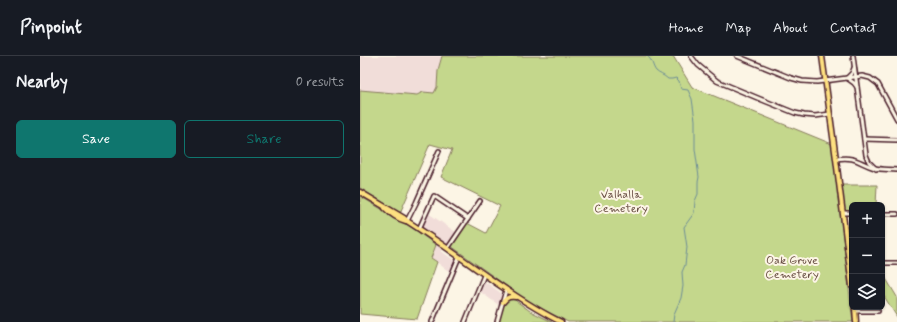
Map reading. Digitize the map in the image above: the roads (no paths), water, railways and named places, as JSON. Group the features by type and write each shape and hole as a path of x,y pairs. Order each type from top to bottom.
{"main road":[{"path":"822,56 849,255"},
{"path":"360,192 385,207 389,212 402,220 407,221 448,248 506,290 541,312 561,322"},
{"path":"503,302 508,297 517,297"},
{"path":"855,310 856,322"}],"street":[{"path":"691,56 698,65 717,80 760,99 804,115 816,116 830,114"},
{"path":"737,56 796,80 812,83 865,76 875,82 897,119"},
{"path":"853,56 866,155 869,162 876,169"},
{"path":"846,78 852,73 854,68"},
{"path":"846,78 854,83 857,88"},
{"path":"864,139 897,140"},
{"path":"407,221 439,151"},
{"path":"859,161 866,155"},
{"path":"836,159 848,158 859,161 876,169 897,170"},
{"path":"419,229 434,196 468,219"},
{"path":"448,248 480,201"},
{"path":"843,213 849,213"},
{"path":"885,214 897,214"},
{"path":"432,322 459,257"},
{"path":"885,262 897,263"},
{"path":"465,322 484,274"},
{"path":"497,322 506,290"},
{"path":"866,310 878,311"}],"waterway":[{"path":"647,56 657,72 668,79 676,78 679,81 681,89 688,90 692,99 695,120 695,149 699,177 698,194 695,201 694,213 684,227 687,247 685,265 682,272 683,286 681,298 674,314 673,322"}],"park label":[{"name":"Valhalla Cemetery","path":"621,201"},
{"name":"Oak Grove Cemetery","path":"792,267"}]}
